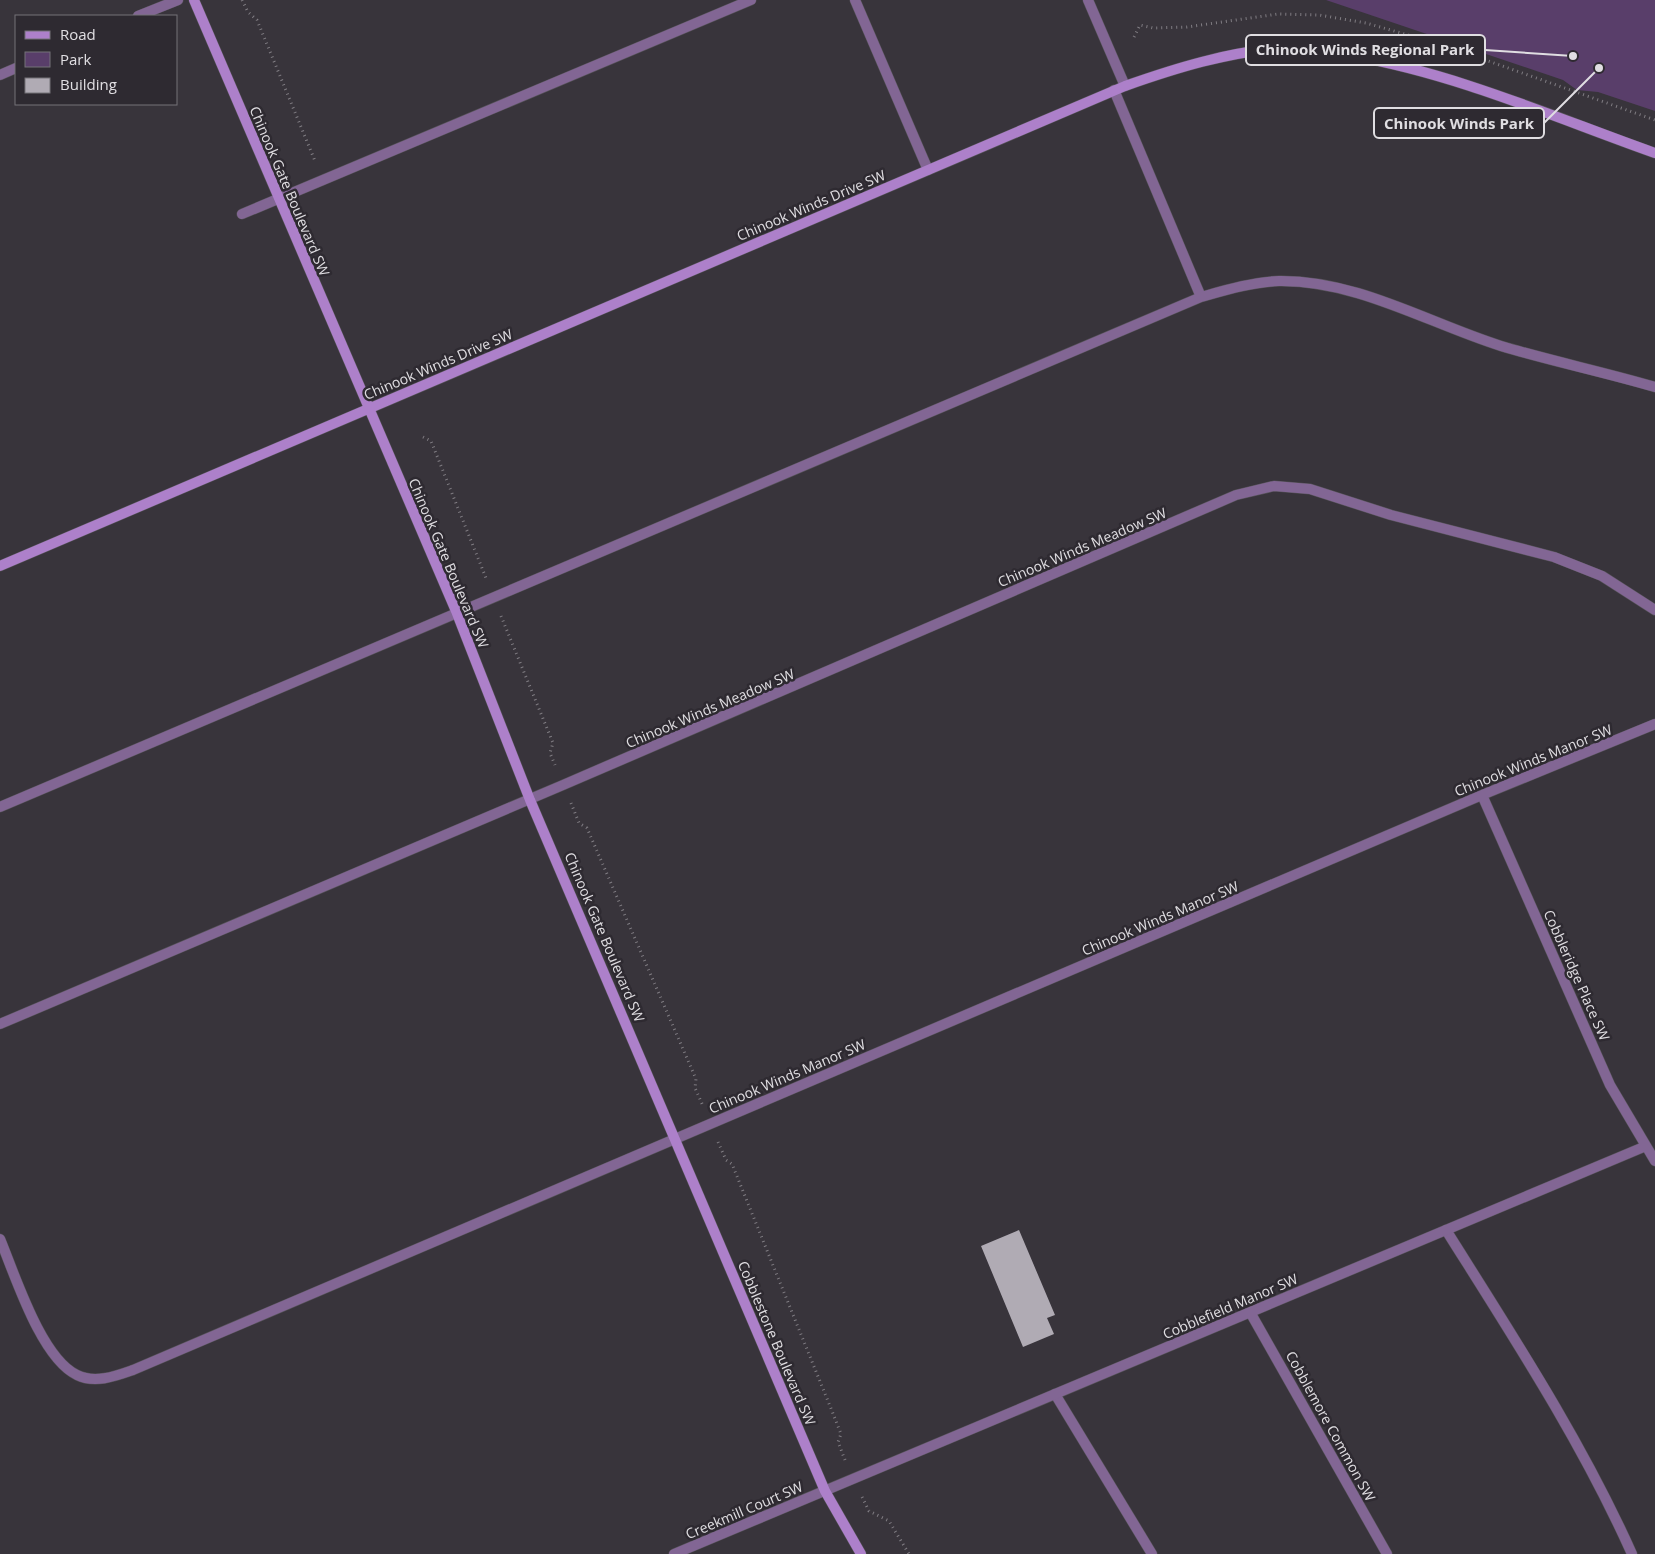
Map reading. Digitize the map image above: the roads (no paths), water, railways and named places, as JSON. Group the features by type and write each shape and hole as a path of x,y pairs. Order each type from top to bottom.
{"street":[{"path":"140,15 178,0"},
{"name":"Chinook Gate Boulevard SW","path":"194,0 456,612 530,800 676,1139"},
{"path":"242,214 751,0"},
{"path":"855,0 928,170"},
{"path":"1088,0 1125,86"},
{"name":"Chinook Winds Drive SW","path":"0,566 1114,90 1190,64 1284,48 1326,51 1385,62 1460,83 1655,153"},
{"path":"0,75 15,68"},
{"path":"1114,90 1201,296"},
{"path":"0,807 1201,296 1232,288 1278,281 1310,283 1358,293 1501,346 1655,387"},
{"name":"Chinook Winds Meadow SW","path":"0,1024 530,800 1236,496 1274,486 1310,489 1400,518 1554,557 1602,576 1655,610"},
{"name":"Chinook Winds Manor SW","path":"0,1239 41,1334 60,1364 77,1376 94,1379 112,1377 133,1370 1482,795 1655,724"},
{"name":"Cobbleridge Place SW","path":"1482,795 1610,1085 1655,1161"},
{"name":"Cobblestone Boulevard SW","path":"676,1139 825,1491 861,1554"},
{"name":"Cobblefield Manor SW","path":"825,1491 1646,1146"},
{"path":"1446,1230 1536,1374 1584,1458 1632,1554"},
{"name":"Cobblemore Common SW","path":"1250,1312 1387,1554"},
{"path":"1055,1394 1152,1554"},
{"name":"Creekmill Court SW","path":"674,1554 825,1491"}],"place":[{"name":"Chinook Winds Regional Park","path":"1573,56"},
{"name":"Chinook Winds Park","path":"1599,68"}]}
